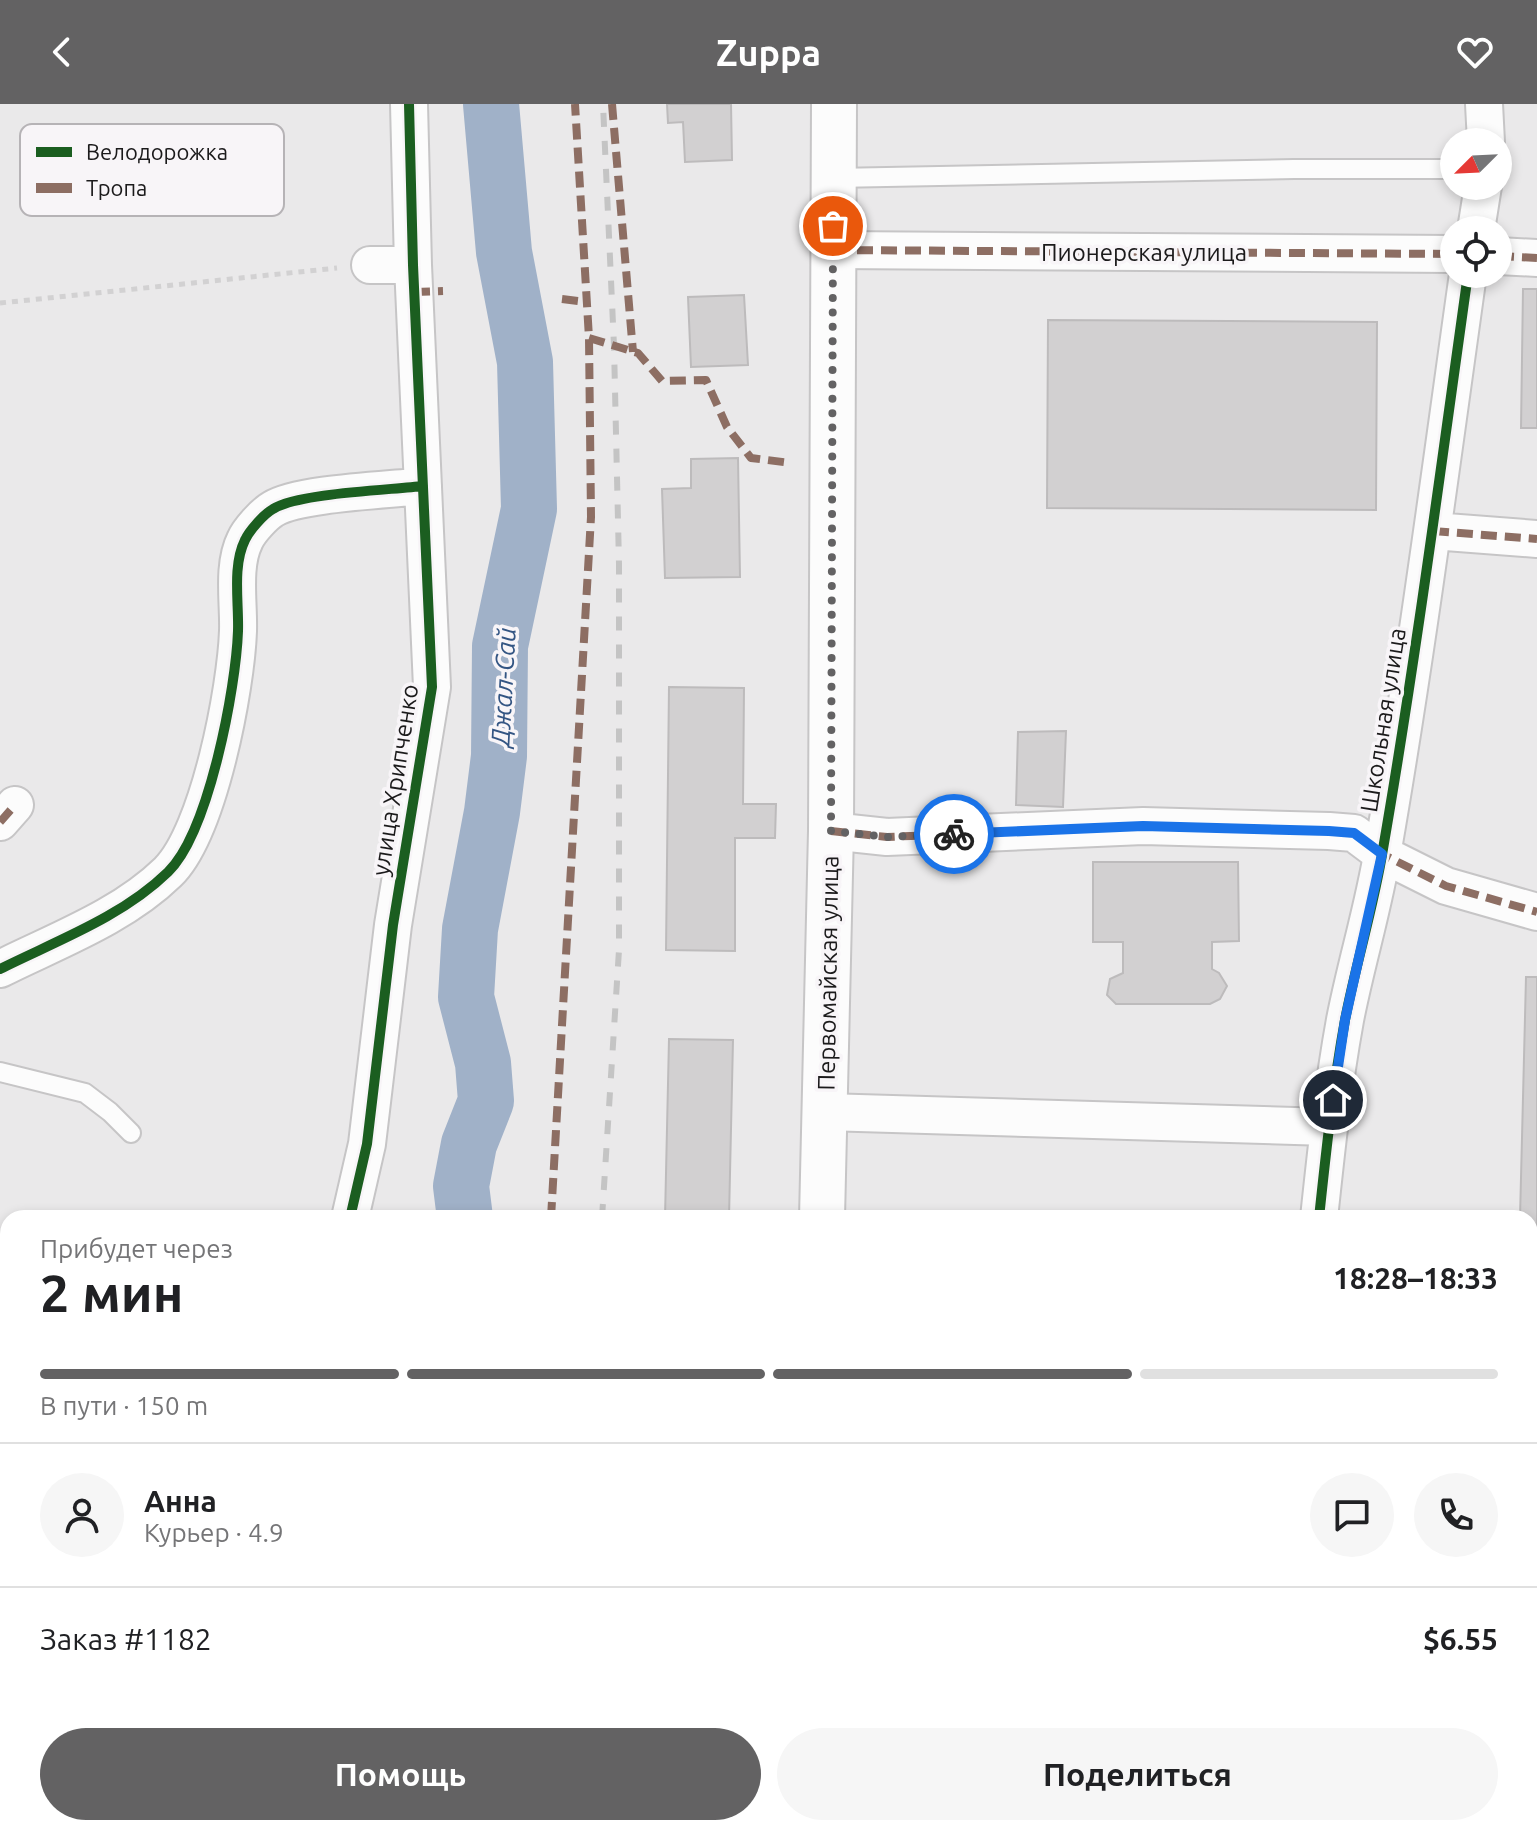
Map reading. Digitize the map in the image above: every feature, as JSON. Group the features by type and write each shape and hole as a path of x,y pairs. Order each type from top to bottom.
{"main road":[{"name":"Первомайская улица","path":"822,1210 831,831 834,104"}],"street":[{"name":"улица Хрипченко","path":"352,1210 367,1144 393,925 432,687 409,104"},
{"path":"1484,104 1485,128"},
{"name":"Пионерская улица","path":"833,250 1440,254"},
{"path":"1512,257 1537,258"},
{"path":"370,265 413,265"},
{"name":"Школьная улица","path":"1320,1210 1328,1127 1345,1020 1382,854 1433,531 1466,288"},
{"path":"0,969 132,901 169,871 190,842 212,779 231,698 238,632 239,561 245,540 260,522 274,508 309,498 423,486"},
{"path":"1433,531 1537,539"},
{"path":"831,831 887,837 1143,826 1354,833 1382,854 1446,886 1537,912"},
{"path":"825,1112 1328,1127"}],"lane":[{"path":"834,178 1440,169"},
{"path":"0,1072 85,1093 131,1133"}],"path":[{"path":"0,303 370,265"}],"building":[{"path":"667,104 731,104 732,160 685,162 683,122 668,123"},
{"path":"1523,289 1537,289 1537,428 1521,428"},
{"path":"744,295 748,365 691,367 688,297"},
{"path":"1048,320 1377,322 1376,510 1047,508"},
{"path":"738,458 740,577 665,578 662,489 691,488 691,459"},
{"path":"669,687 744,688 743,804 776,804 775,838 735,838 735,951 666,950"},
{"path":"1066,731 1063,807 1016,805 1018,732"},
{"path":"1093,862 1238,862 1239,941 1212,942 1212,969 1219,973 1227,986 1220,999 1210,1004 1116,1004 1107,995 1110,979 1123,973 1123,942 1093,942"},
{"path":"1526,977 1537,977 1537,1210 1520,1210"},
{"path":"669,1039 733,1040 729,1210 665,1210"}],"waterway":[{"name":"Джал-Сай","path":"464,1210 461,1186 469,1144 486,1101 483,1063 466,997 470,929 499,756 500,646 529,509 525,362 504,252 491,104"}],"railway":[{"path":"603,104 614,346 619,564 619,950 603,1210"}],"marked path":[{"path":"551,1210 591,517 589,338 575,104"},
{"path":"612,104 633,352"},
{"path":"833,250 1440,254"},
{"path":"1512,257 1537,258"},
{"path":"414,292 443,291"},
{"path":"562,299 587,302"},
{"path":"589,338 638,353 662,381 706,380 727,427 751,458 791,463"},
{"path":"1433,531 1537,539"},
{"path":"0,822 15,805"},
{"path":"831,831 887,837 1143,826 1354,833 1382,854 1446,886 1537,912"}],"cycle path":[{"path":"352,1210 367,1144 393,925 432,687 409,104"},
{"path":"1320,1210 1341,1045 1379,870 1406,706 1466,288"},
{"path":"0,969 88,927 130,902 168,872 183,852 208,793 218,758 236,656 239,561 245,540 257,523 273,509 302,499 423,486"}],"way so far":[{"path":"833,226 831,831 887,837 954,834"}],"route":[{"path":"954,834 1143,826 1354,833 1382,854 1345,1020 1333,1100"}]}
